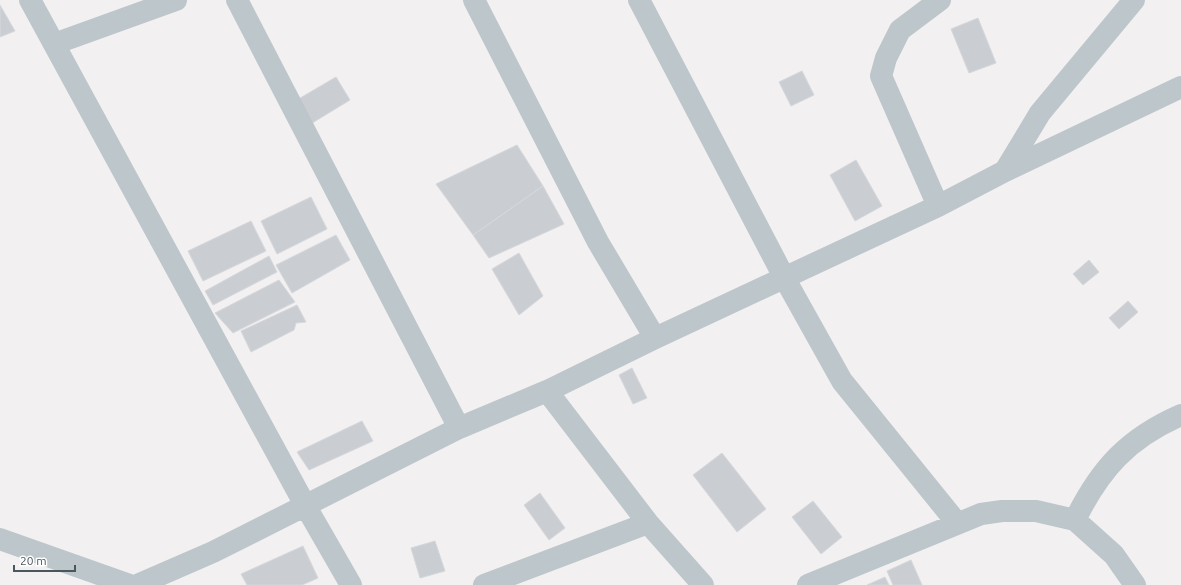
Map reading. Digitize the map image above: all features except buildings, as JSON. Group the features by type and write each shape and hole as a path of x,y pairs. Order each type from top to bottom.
{"street":[{"path":"30,0 305,505 351,585"},
{"path":"54,44 176,0"},
{"path":"237,0 459,428"},
{"path":"474,0 598,242 655,338"},
{"path":"639,0 785,279 842,381 957,523"},
{"path":"938,206 881,76 886,58 900,30 940,0"},
{"path":"1005,171 1040,113 1134,0"},
{"path":"137,585 213,552 459,428 547,391 655,338 785,279 1181,87"},
{"path":"547,391 648,523 703,585"},
{"path":"1075,520 1088,494 1112,461 1132,443 1162,423 1181,415"},
{"path":"808,585 957,523 981,514 1002,511 1036,511 1075,520 1114,555 1135,585"},
{"path":"484,585 648,523"},
{"path":"0,539 130,585"}]}
